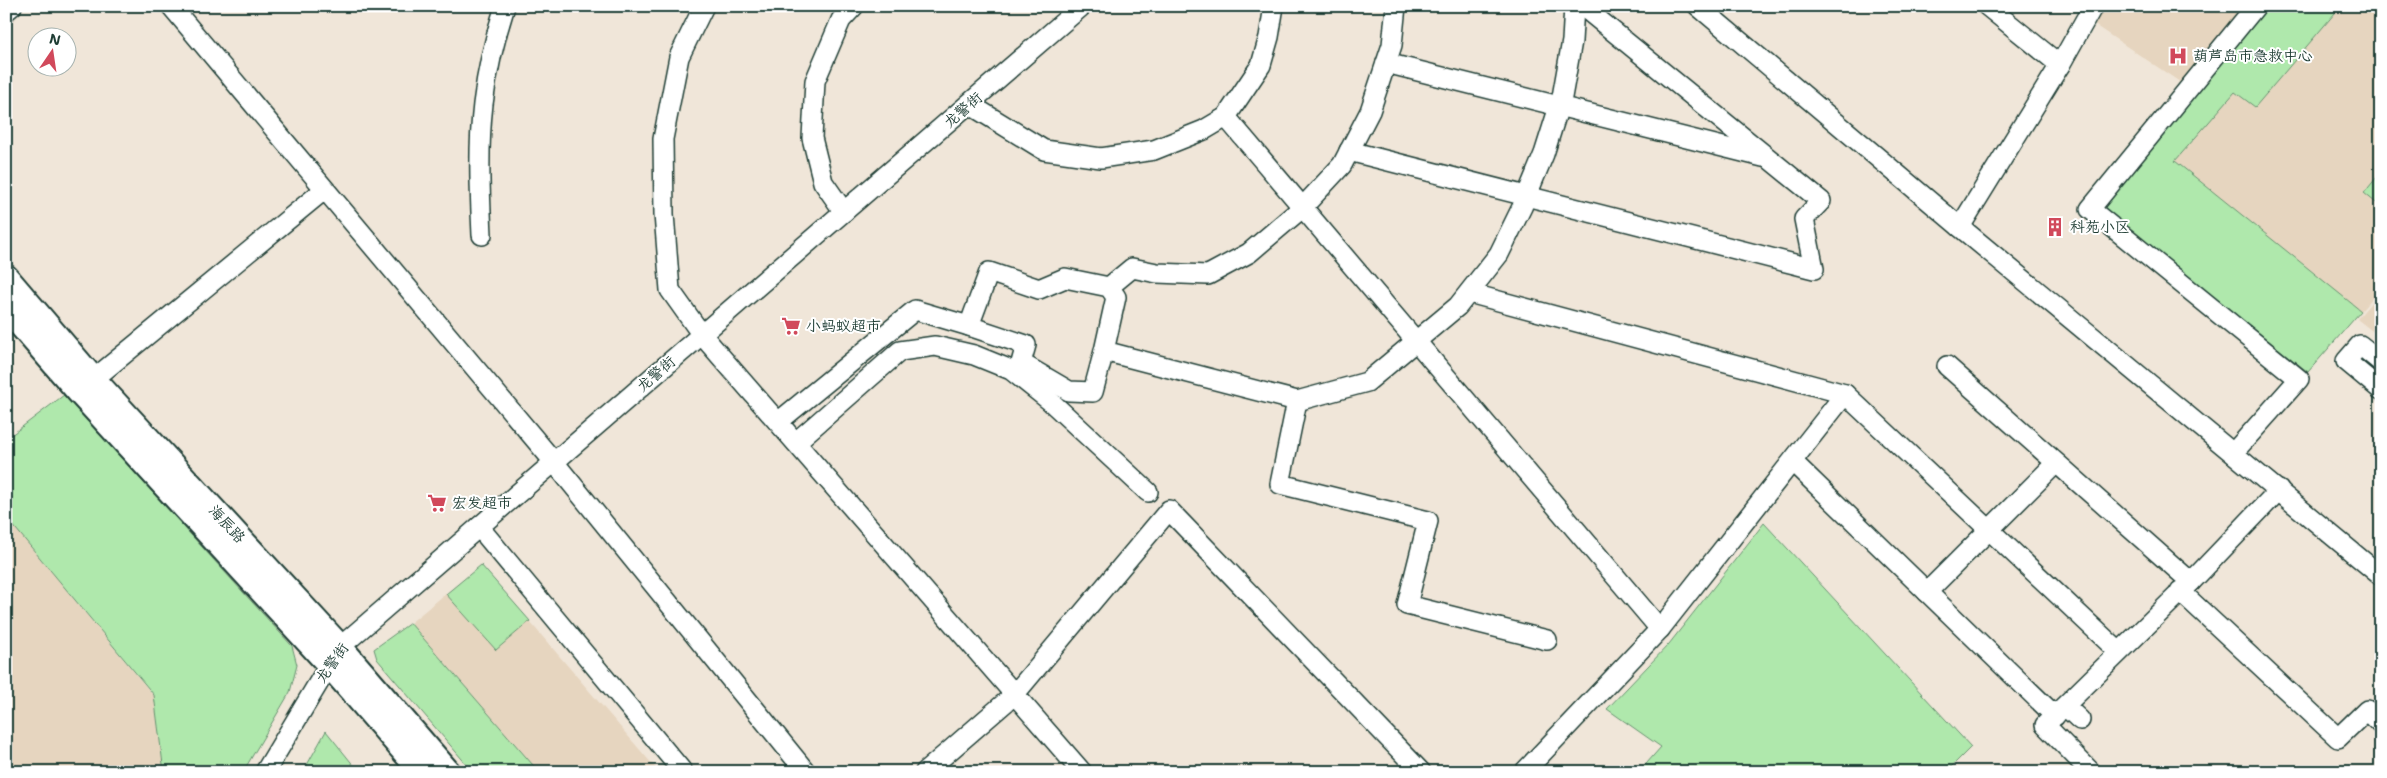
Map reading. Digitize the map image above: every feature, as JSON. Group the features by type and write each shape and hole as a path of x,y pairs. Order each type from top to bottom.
{"main road":[{"name":"海辰路","path":"6,277 86,385"},
{"name":"海辰路","path":"6,308 86,385 334,656 448,772"},
{"name":"海辰路","path":"334,656 422,772"}],"street":[{"path":"6,11 12,6"},
{"path":"171,6 554,462 806,772"},
{"path":"482,235 480,181 483,104 497,31 505,6"},
{"path":"704,6 679,57 663,139 664,214 670,290 702,335 1082,772"},
{"path":"844,212 823,182 812,138 815,81 841,20 854,6"},
{"name":"龙警街","path":"265,772 334,656 479,527 1082,6"},
{"path":"969,104 1044,150 1101,158 1154,150 1204,130 1226,117 1261,65 1269,37 1274,6"},
{"path":"1108,288 1132,268 1157,273 1208,275 1250,253 1302,208 1342,166 1370,111 1392,45 1396,6"},
{"path":"1104,351 1297,401 1367,382 1458,306 1499,254 1527,195 1559,106 1572,41 1574,6"},
{"path":"1349,151 1814,269 1804,219 1821,201 1582,6"},
{"path":"1698,6 1960,227 2234,452 2381,576"},
{"path":"1987,6 2060,65"},
{"path":"1960,227 2060,65 2093,6"},
{"path":"2234,452 2299,379 2090,209 2256,6"},
{"path":"1386,63 1768,158"},
{"path":"1226,117 1660,629"},
{"path":"86,385 324,190"},
{"path":"778,422 915,310 1026,345 1020,363 1069,391 1093,392 1116,297 1108,288 1065,278 1039,289 989,272 969,326"},
{"path":"1469,293 1845,394 2119,652"},
{"path":"2381,362 2360,345 2346,360 2381,390"},
{"path":"796,442 900,351 935,346 974,355 1011,370 1050,401 1148,492"},
{"path":"1947,366 2056,463 2185,586 2338,738 2367,710 2381,724"},
{"path":"1524,772 1660,629 1845,394"},
{"path":"1297,401 1280,484 1428,521 1407,605 1547,640"},
{"path":"1793,462 2055,716 2091,772"},
{"path":"1927,592 2056,463"},
{"path":"2055,716 2279,490"},
{"path":"926,772 1014,695 1169,510 1421,772"},
{"path":"479,527 683,772"},
{"path":"2055,716 2080,720"}],"shaded area":[{"name":"葫芦岛市急救中心","path":"2103,6 2256,6 2189,88 2093,24"},
{"path":"2257,6 2381,6 2381,288 2308,372 2100,206"},
{"path":"2381,291 2381,338 2357,319"},
{"path":"6,517 154,696 164,772 6,772"},
{"path":"481,565 659,772 539,772 410,623"}],"green space":[{"path":"2261,6 2341,6 2255,107 2235,92 2175,161 2361,311 2308,372 2100,206"},
{"path":"2381,172 2381,207 2364,193"},
{"path":"64,395 292,646 297,665 290,692 243,772 164,772 154,695 6,517 6,439"},
{"path":"1764,523 1971,747 1946,772 1639,772 1661,747 1607,709 1669,644"},
{"path":"481,565 530,621 496,650 446,594"},
{"path":"410,623 539,772 473,772 377,659 374,649"},
{"path":"326,731 359,772 303,772"}],"place":[{"name":"葫芦岛市急救中心","path":"2178,56"},
{"name":"科苑小区","path":"2055,227"},
{"name":"小蚂蚁超市","path":"791,326"},
{"name":"宏发超市","path":"437,503"}]}
